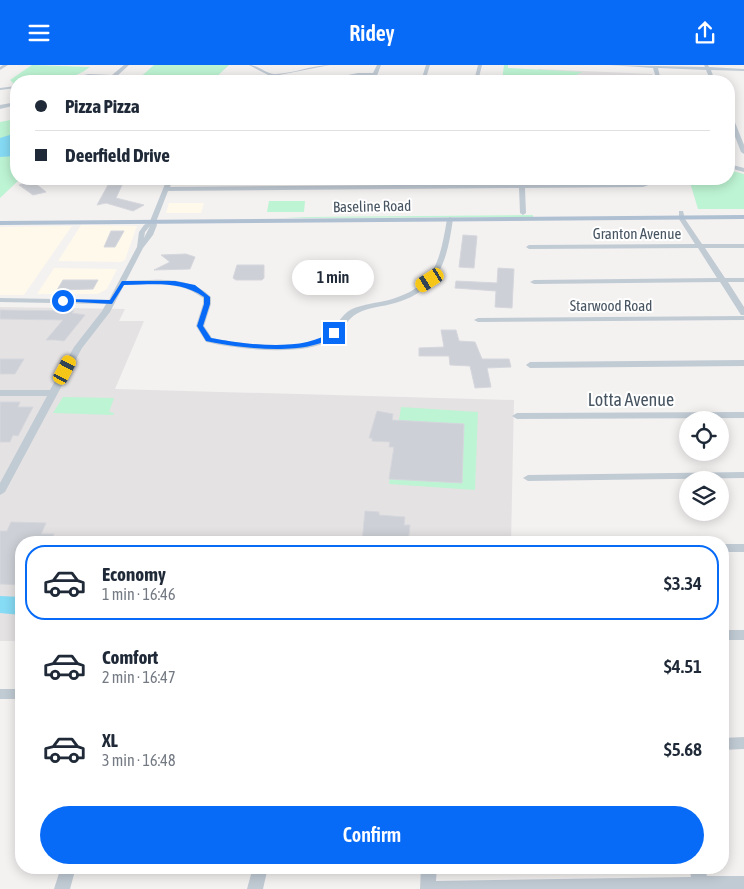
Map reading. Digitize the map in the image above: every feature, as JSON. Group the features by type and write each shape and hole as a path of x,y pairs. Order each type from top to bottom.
{"main road":[{"name":"Baseline Road","path":"0,217 450,219 744,212"},
{"name":"Baseline Road","path":"0,223 523,213 744,217"}],"street":[{"path":"0,69 6,65"},
{"path":"95,75 114,75 127,65"},
{"path":"251,65 272,75 328,65"},
{"path":"353,75 375,75 379,65"},
{"path":"611,65 707,67 744,71"},
{"path":"735,130 744,152"},
{"path":"743,170 744,158"},
{"path":"0,492 78,347 112,302 140,247 150,235 167,185"},
{"path":"165,189 642,185"},
{"path":"522,187 523,213"},
{"path":"681,215 699,246 744,313"},
{"path":"81,301 105,295 121,285 175,283 200,290 207,297 200,326 209,340 263,347 310,344 329,337 342,321 353,313 395,300 430,280 439,270 444,259 450,219"},
{"name":"Granton Avenue","path":"529,247 744,246"},
{"path":"534,281 744,279"},
{"path":"0,300 112,302"},
{"name":"Starwood Road","path":"478,320 744,318"},
{"path":"530,365 744,363"},
{"path":"0,393 52,393"},
{"name":"Lotta Avenue","path":"518,416 744,415"},
{"path":"528,478 744,475"},
{"path":"729,549 744,548"},
{"path":"729,635 744,635"},
{"path":"0,694 15,694"},
{"path":"729,743 744,743"},
{"path":"62,889 67,874"},
{"path":"255,889 259,874"},
{"path":"429,874 428,889 702,887 744,883"},
{"path":"698,874 702,887"}],"shaded area":[{"path":"538,69 652,75 538,75"},
{"path":"169,203 204,203 201,213 166,213"},
{"path":"81,225 137,226 125,260 121,262 58,261"},
{"path":"72,226 24,295 0,295 0,227"},
{"path":"54,268 117,269 107,289 98,294 37,294"},
{"path":"0,307 125,309 119,321 144,321 115,389 514,400 511,536 15,536 15,641 0,641"}],"green space":[{"path":"32,65 90,67 75,75 17,75"},
{"path":"154,65 229,65 218,75 143,75"},
{"path":"504,65 508,65 508,68 583,72 577,75 503,75"},
{"path":"10,120 10,185 14,185 0,198 0,122"},
{"path":"735,172 744,174 744,209 698,209 691,185 735,185"},
{"path":"269,201 305,201 304,212 267,212"},
{"path":"533,215 533,217 285,218 306,217"},
{"path":"63,397 114,398 109,412 114,413 113,415 53,413"},
{"path":"401,407 478,412 475,490 389,484"}],"water":[{"path":"10,135 10,156 0,157 0,138"},
{"path":"0,596 15,597 15,614 0,613"}],"building":[{"path":"19,185 37,185 46,192 33,195"},
{"path":"108,185 122,185 116,198 144,205 133,211 106,203 97,205"},
{"path":"111,231 124,231 115,247 104,247"},
{"path":"463,235 477,236 474,268 459,267"},
{"path":"186,254 195,257 190,269 154,270 170,262 161,255"},
{"path":"237,265 264,265 264,278 262,280 236,280 233,278"},
{"path":"498,268 514,269 512,308 495,307 496,291 455,288 456,281 497,283"},
{"path":"63,280 98,280 93,289 57,290"},
{"path":"0,310 74,311 72,313 85,315 64,341 46,340 63,320 0,319"},
{"path":"441,330 456,330 459,341 475,342 482,359 509,359 511,367 487,368 491,387 475,388 470,366 450,365 449,356 419,356 419,348 444,347"},
{"path":"0,359 24,359 15,374 0,374"},
{"path":"0,402 20,402 18,407 33,407 18,436 13,435 10,442 0,442"},
{"path":"377,411 393,414 392,420 464,424 462,483 389,479 394,447 389,447 390,442 372,441 372,438 369,438"},
{"path":"365,511 379,512 379,515 405,517 404,525 410,525 409,536 363,536"},
{"path":"11,522 46,523 41,534 54,534 53,536 15,536 15,585 0,584 0,531 7,531"}],"route":[{"path":"63,301 112,302 122,283 175,283 200,290 207,297 207,304 200,326 201,331 209,340 236,345 285,346 310,344 326,339 334,333"}]}
